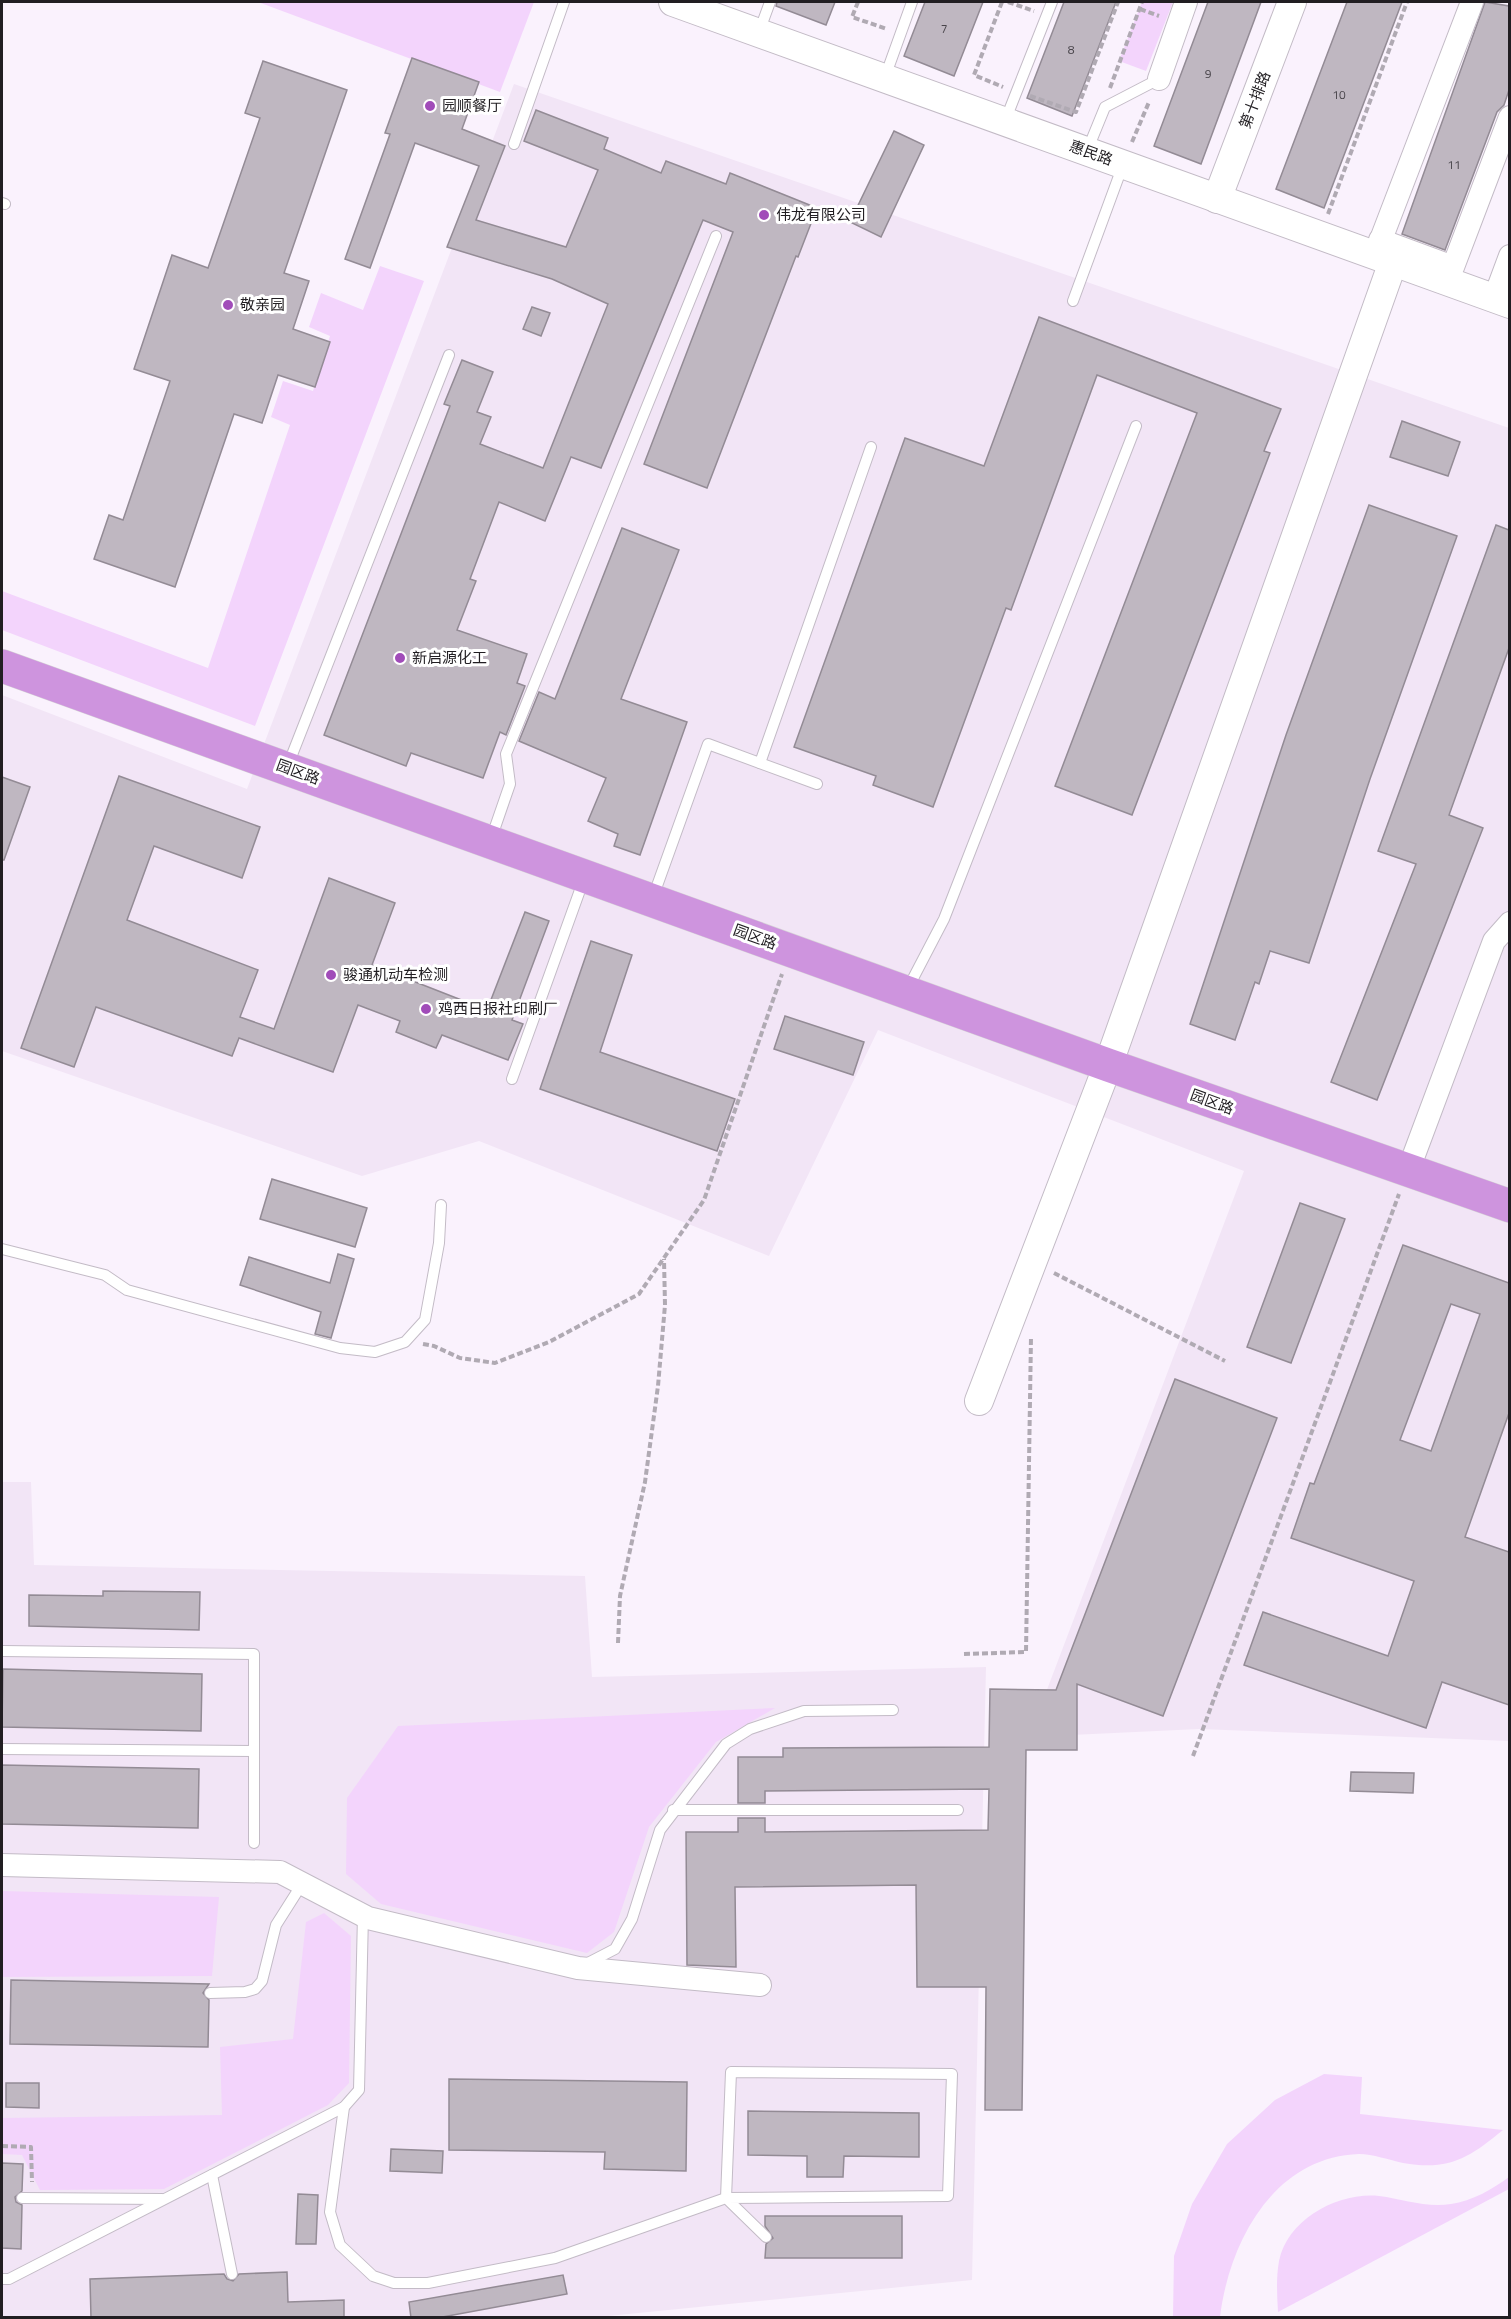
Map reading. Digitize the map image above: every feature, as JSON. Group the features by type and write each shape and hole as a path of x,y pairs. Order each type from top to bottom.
{"highway":[{"name":"园区路","path":"2,666 1108,1065 1509,1206"}],"street":[{"name":"惠民路","path":"673,2 1087,152 1126,158 1218,199 1383,253 1502,301"},
{"path":"1159,79 1186,2"},
{"name":"第十排路","path":"1218,199 1292,2"},
{"path":"978,1401 1108,1065 1383,253 1472,2"},
{"path":"1383,253 1453,267 1509,117"},
{"path":"1502,301 1509,256"},
{"path":"1408,1171 1494,941 1509,923"},
{"path":"2,1865 280,1872 363,1915 578,1968 760,1984"}],"lane":[{"path":"514,144 564,2"},
{"path":"759,32 770,2"},
{"path":"884,78 912,2"},
{"path":"1004,122 1052,2"},
{"path":"1087,152 1107,106 1159,79"},
{"path":"1073,301 1126,158"},
{"path":"490,842 510,784 506,754 716,236"},
{"path":"286,768 449,355"},
{"path":"906,992 944,920 1136,426"},
{"path":"760,763 871,447"},
{"path":"652,900 708,744 817,784"},
{"path":"512,1079 586,876"},
{"path":"2,1249 105,1275 127,1290 340,1348 375,1352 405,1342 425,1320 439,1243 441,1205"},
{"path":"2,1651 254,1654 254,1844"},
{"path":"578,1968 615,1949 632,1918 660,1830 673,1810 726,1744 750,1729 804,1711 893,1710"},
{"path":"2,1749 253,1751"},
{"path":"673,1810 958,1810"},
{"path":"210,1993 245,1992 255,1989 262,1981 276,1925 302,1884"},
{"path":"2,2279 9,2279 344,2108 359,2090 363,1915"},
{"path":"344,2108 330,2212 340,2245 373,2276 394,2283 428,2283 555,2258 726,2198 948,2196 952,2074 731,2072 726,2198 766,2237"},
{"path":"212,2175 232,2274"},
{"path":"27,2198 165,2199"}],"path":[{"path":"858,2 852,17 900,34"},
{"path":"1008,2 1046,15"},
{"path":"1107,106 1110,88 1142,2"},
{"path":"1317,213 1327,216 1407,2"},
{"path":"1126,158 1139,127"},
{"path":"405,1342 434,1346 460,1358 495,1363 549,1342 639,1294 704,1200 789,950"},
{"path":"1193,1756 1408,1171"},
{"path":"618,1643 620,1596 645,1482 658,1386 665,1305 664,1259"},
{"path":"1032,1262 1225,1361"},
{"path":"964,1654 1026,1652 1031,1333"},
{"path":"2,2146 31,2147 27,2198"}],"shaded area":[{"path":"258,2 534,2 500,92"},
{"path":"1142,2 1173,2 1146,71 1119,61"},
{"path":"514,84 1509,428 1509,1741 1199,1729 1029,1737 1244,1171 878,1030 769,1256 479,1141 362,1176 2,1051 2,695 247,789"},
{"path":"380,266 424,281 255,726 2,630 2,591 208,668 290,425 271,417 283,381 313,391 330,336 309,327 321,293 363,310"},
{"path":"2,1482 31,1482 34,1565 585,1576 592,1677 986,1667 972,2280 588,2318 2,2317"},
{"path":"775,1708 716,1742 649,1827 614,1932 587,1953 381,1904 346,1874 347,1798 398,1726"},
{"path":"2,1891 219,1897 212,1976 2,1977"},
{"path":"324,1913 351,1936 349,2083 328,2105 164,2189 40,2190 22,2155 2,2154 2,2118 222,2115 220,2047 293,2039 306,1922"},
{"path":"1324,2074 1362,2077 1360,2114 1503,2130 1469,2155 1446,2163 1419,2165 1359,2154 1329,2159 1302,2170 1280,2187 1261,2209 1245,2234 1233,2261 1220,2317 1173,2317 1174,2256 1192,2204 1227,2144 1275,2100"},
{"path":"1509,2177 1509,2189 1278,2312 1277,2274 1284,2246 1304,2221 1317,2211 1347,2199 1363,2196 1379,2196 1433,2205 1451,2204 1482,2194"}],"building":[{"path":"777,2 835,2 826,25 776,6"},
{"path":"925,2 983,2 954,76 904,56"},
{"path":"1064,2 1116,2 1072,116 1027,98"},
{"path":"1208,2 1261,2 1201,164 1154,146"},
{"path":"1347,2 1402,2 1324,208 1276,189"},
{"path":"1485,2 1509,6 1509,90 1504,105 1497,112 1445,250 1402,234"},
{"path":"412,58 479,82 462,129 505,146 476,220 566,247 598,170 524,141 536,110 608,138 604,149 661,173 666,161 726,184 730,173 817,208 798,257 796,256 707,488 644,464 733,232 703,220 601,468 571,457 545,521 499,502 470,579 476,581 457,630 527,654 517,683 525,686 506,735 500,732 483,778 411,753 406,766 324,735 450,406 444,404 462,360 493,372 477,412 491,417 480,444 543,468 608,304 552,279 447,247 479,166 415,143 370,268 345,259 390,134 385,133"},
{"name":"敬亲园","path":"263,61 347,90 284,273 309,281 293,329 330,342 315,387 278,375 262,423 234,414 175,587 94,559 109,515 123,520 170,381 134,369 172,255 208,268 260,118 245,113"},
{"path":"894,131 924,145 881,237 850,222"},
{"path":"532,307 550,313 541,336 523,329"},
{"path":"1039,317 1281,409 1264,451 1270,453 1132,815 1055,786 1197,413 1097,375 1011,610 1006,608 933,807 873,785 876,776 794,747 905,438 984,466"},
{"path":"1402,421 1460,442 1448,476 1390,457"},
{"path":"1369,505 1457,536 1370,779 1309,963 1270,951 1259,984 1255,982 1235,1040 1190,1024 1286,735"},
{"path":"1496,525 1509,530 1509,648 1449,815 1483,828 1377,1100 1331,1082 1416,864 1378,851"},
{"path":"622,528 679,550 621,699 687,722 640,855 614,846 618,834 588,821 606,778 519,741 539,692 555,699"},
{"path":"119,776 260,827 242,878 154,846 127,920 258,970 240,1017 274,1029 329,878 395,903 372,965 487,1010 525,912 549,921 512,1020 523,1024 508,1060 442,1035 436,1048 396,1032 400,1021 358,1005 333,1072 239,1038 232,1056 96,1007 74,1067 21,1048"},
{"path":"2,777 30,787 4,860 2,860"},
{"path":"591,941 632,955 600,1052 735,1099 717,1151 540,1089"},
{"path":"785,1016 864,1042 853,1075 774,1049"},
{"path":"272,1179 367,1208 355,1247 260,1219"},
{"path":"1300,1203 1345,1219 1291,1363 1247,1347"},
{"path":"1403,1245 1509,1283 1509,1413 1465,1537 1509,1552 1509,1705 1442,1682 1426,1728 1244,1665 1263,1612 1388,1656 1414,1581 1291,1538 1310,1483 1314,1484","holes":["1451,1304 1480,1314 1431,1451 1400,1440"]},
{"path":"338,1254 354,1259 331,1338 315,1334 321,1312 240,1285 249,1257 330,1283"},
{"path":"1175,1379 1277,1418 1163,1716 1077,1684 1077,1750 1026,1750 1022,2110 985,2110 986,1987 917,1987 916,1885 735,1887 736,1967 687,1965 686,1832 738,1832 738,1818 765,1818 765,1832 988,1830 989,1789 765,1791 765,1803 738,1803 738,1757 783,1757 783,1748 989,1747 990,1689 1056,1690"},
{"path":"103,1591 200,1592 199,1630 29,1626 29,1595 103,1596"},
{"path":"3,1669 202,1674 201,1731 2,1727"},
{"path":"2,1765 199,1769 198,1828 2,1824"},
{"path":"1351,1772 1414,1773 1413,1793 1350,1791"},
{"path":"11,1980 209,1984 203,1993 209,2000 208,2047 10,2044"},
{"path":"449,2079 687,2082 686,2171 604,2169 605,2152 449,2150"},
{"path":"6,2083 39,2083 39,2108 6,2107"},
{"path":"748,2111 919,2113 919,2157 844,2156 843,2177 807,2177 807,2156 748,2155"},
{"path":"391,2149 443,2151 442,2173 390,2171"},
{"path":"2,2163 23,2164 22,2191 15,2197 16,2202 22,2205 21,2249 2,2248"},
{"path":"298,2194 318,2195 316,2244 296,2244"},
{"path":"765,2216 902,2216 902,2258 765,2258 766,2244 773,2238 765,2226"},
{"path":"287,2272 288,2302 344,2300 344,2318 91,2318 90,2279 224,2274 227,2279 233,2281 239,2274"},
{"path":"563,2275 567,2294 437,2318 411,2318 409,2302"}],"place":[{"name":"园顺餐厅","path":"430,106"},
{"name":"伟龙有限公司","path":"764,215"},
{"name":"敬亲园","path":"228,305"},
{"name":"新启源化工","path":"400,658"},
{"name":"骏通机动车检测","path":"331,975"},
{"name":"鸡西日报社印刷厂","path":"426,1009"}]}
